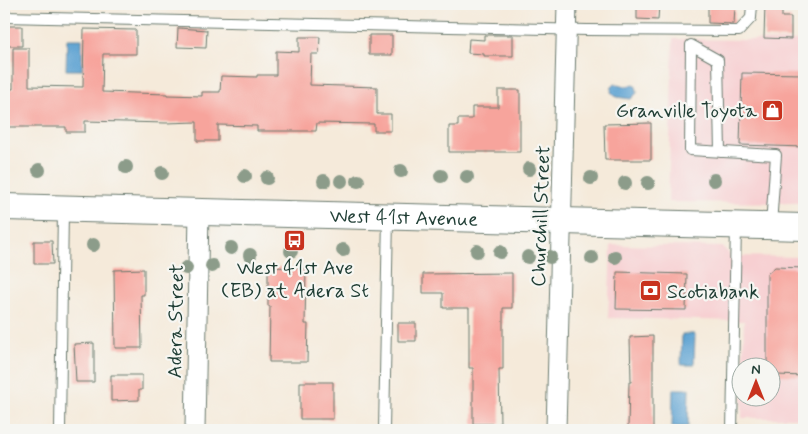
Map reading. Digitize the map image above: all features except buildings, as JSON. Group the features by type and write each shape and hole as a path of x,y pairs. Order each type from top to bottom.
{"main road":[{"name":"West 41st Avenue","path":"4,207 804,227"}],"street":[{"name":"Churchill Street","path":"556,430 567,4"},
{"name":"Adera Street","path":"195,430 199,212"}],"lane":[{"path":"4,17 738,31 751,18 752,4"},
{"path":"720,152 718,60 691,45 690,150 720,152 776,155 771,226"},
{"path":"60,430 63,209"},
{"path":"384,430 388,216"},
{"path":"732,430 736,225"}],"shaded area":[{"path":"673,39 804,41 804,203 668,202"},
{"path":"611,245 722,247 726,249 730,256 804,257 804,418 742,418 742,406 780,406 780,356 743,356 744,321 608,318"}],"water":[{"path":"67,39 82,39 82,70 66,70"},
{"path":"614,84 622,86 634,85 637,93 631,99 616,97 611,92"},
{"path":"682,334 695,334 694,365 681,365"},
{"path":"673,389 689,389 688,427 672,427"}],"place":[{"name":"Granville Toyota","path":"773,110"},
{"name":"West 41st Ave (EB) at Adera St","path":"295,241"},
{"name":"Scotiabank","path":"651,291"}]}
